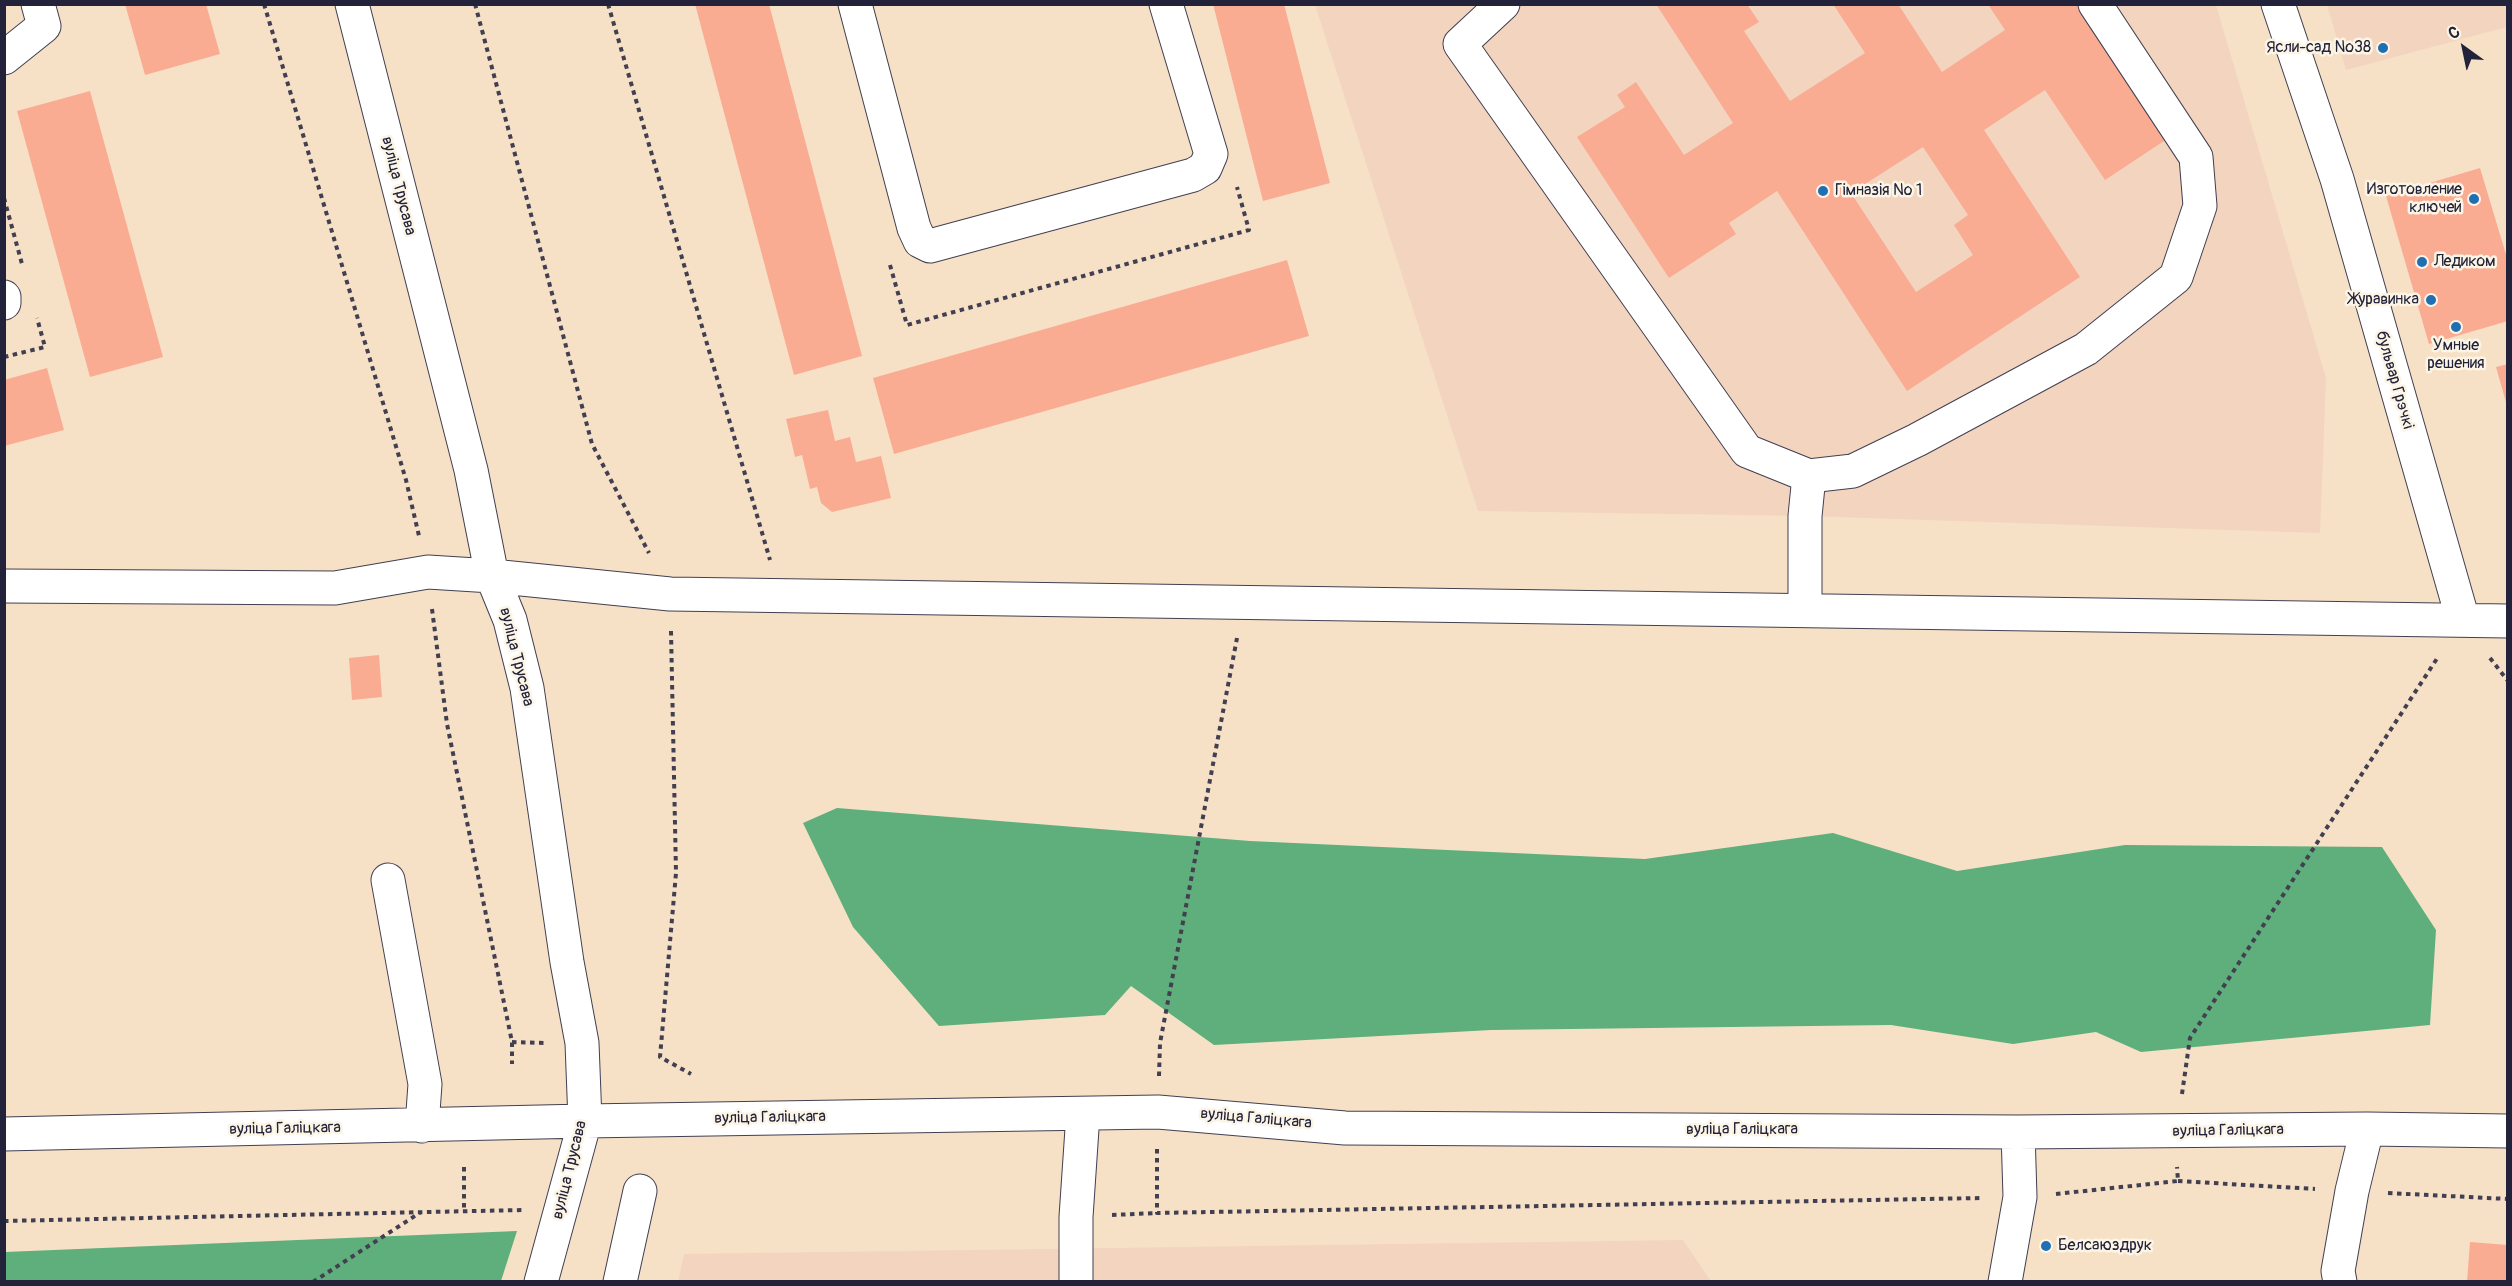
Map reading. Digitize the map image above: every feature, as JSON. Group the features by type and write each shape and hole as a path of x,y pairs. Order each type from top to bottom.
{"street":[{"path":"4,58 44,26 38,4"},
{"name":"вуліца Трусава","path":"352,4 471,470 492,576 510,620 527,688 567,962 582,1043 585,1121 541,1281"},
{"path":"862,6 914,228 920,241 930,246 1193,174 1205,168 1211,154 1166,4"},
{"path":"1503,4 1460,44 1747,451 1809,476 1853,471 1917,440 2086,349 2176,277 2200,206 2196,157 2095,4"},
{"name":"бульвар Грэчкі","path":"2278,4 2337,179 2463,620"},
{"path":"4,297 4,303"},
{"path":"1805,610 1805,516 1809,476"},
{"path":"4,586 335,588 428,572 492,576 670,594 2508,621"},
{"path":"388,880 426,1084 422,1126"},
{"name":"вуліца Галіцкага","path":"4,1134 585,1121 1158,1112 1345,1128 2018,1132 2367,1129 2508,1131"},
{"path":"1076,1281 1076,1217 1083,1114"},
{"path":"2340,1281 2338,1271 2352,1191 2367,1129"},
{"path":"2004,1281 2020,1197 2018,1132"},
{"path":"620,1281 639,1191"}],"path":[{"path":"264,4 406,480 428,572 447,724 512,1042 512,1064"},
{"path":"475,4 592,444 670,594 676,873 660,1057 691,1074"},
{"path":"608,4 780,596"},
{"path":"907,325 1249,230"},
{"path":"4,357 45,347"},
{"path":"1244,602 1160,1044 1157,1213 2020,1197 2178,1181 2176,1132 2190,1038 2463,620"},
{"path":"512,1042 544,1043"},
{"path":"464,1167 464,1212"},
{"path":"4,1221 561,1209"},
{"path":"313,1281 422,1212"}],"shaded area":[{"name":"Гімназія № 1","path":"1315,5 2216,5 2326,378 2320,533 1805,516 1478,511"},
{"name":"Ясли-сад №38","path":"2327,5 2507,5 2507,27 2346,70"},
{"path":"1683,1240 1711,1281 678,1282 684,1254"}],"green space":[{"path":"837,808 1250,841 1645,859 1833,833 1957,871 2125,845 2382,847 2436,930 2430,1025 2141,1052 2096,1032 2013,1044 1891,1025 1491,1030 1214,1045 1131,986 1105,1015 939,1026 853,927 803,823"},
{"path":"517,1231 501,1281 5,1281 5,1252"}],"building":[{"path":"125,4 206,4 220,54 145,75"},
{"path":"695,4 769,4 862,356 794,375"},
{"path":"1213,4 1284,4 1330,183 1263,201"},
{"path":"1656,4 1747,4 1759,22 1744,31 1790,101 1865,53 1833,4 1898,4 1942,72 2005,30 1989,6 1990,4 2083,4 2170,137 2105,180 2045,90 1984,130 2080,277 1907,391 1777,191 1729,223 1736,234 1669,278 1577,137 1625,107 1617,95 1636,82 1684,155 1733,123","holes":["1923,147 1968,215 1954,225 1973,255 1916,292 1851,193"]},
{"path":"90,91 163,357 90,377 17,111"},
{"path":"2480,168 2508,261 2508,321 2429,344 2386,196"},
{"path":"1287,260 1309,336 894,454 873,378"},
{"path":"2508,364 2508,406 2507,406 2496,367"},
{"path":"47,368 64,430 4,446 4,380"},
{"path":"828,410 835,441 850,437 856,462 881,456 891,498 832,512 821,503 817,487 810,489 802,455 795,457 786,419"},
{"path":"379,655 382,697 352,700 349,658"},
{"path":"2470,1242 2508,1245 2507,1282 2467,1282"}],"place":[{"name":"Ясли-сад №38","path":"2383,48"},
{"name":"Гімназія № 1","path":"1823,191"},
{"name":"Изготовление ключей","path":"2474,199"},
{"name":"Ледиком","path":"2422,262"},
{"name":"Журавинка","path":"2431,300"},
{"name":"Умные решения","path":"2456,327"},
{"name":"Белсаюздрук","path":"2046,1246"}]}
